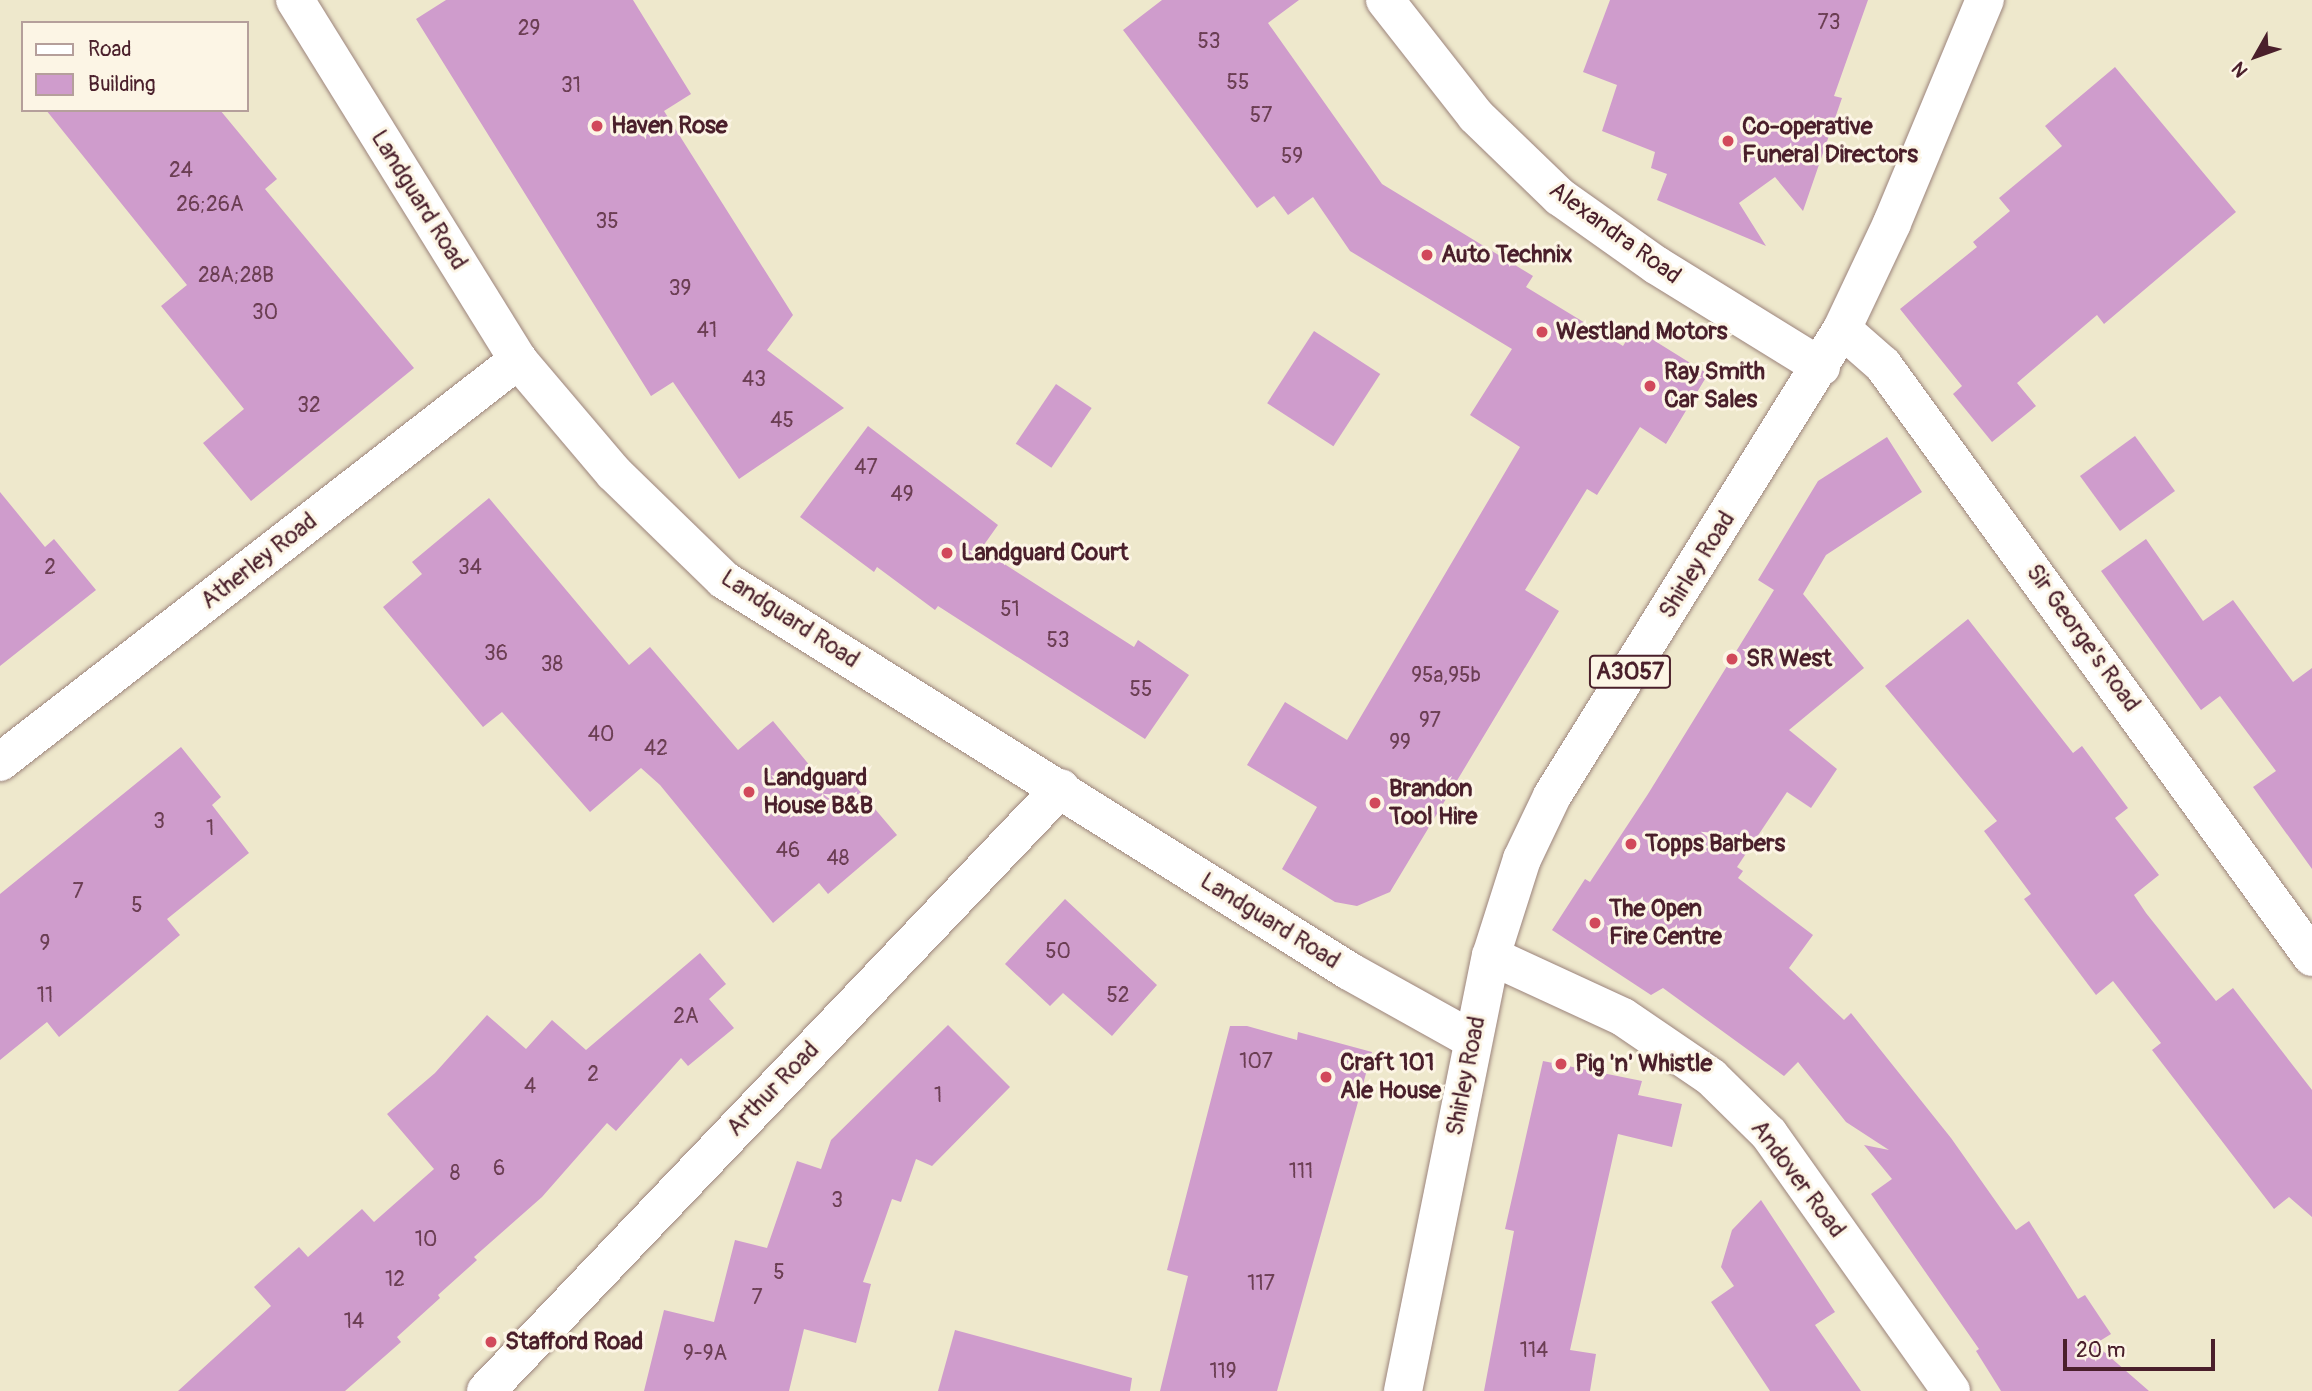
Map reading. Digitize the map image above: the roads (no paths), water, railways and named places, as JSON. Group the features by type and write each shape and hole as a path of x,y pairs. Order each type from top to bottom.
{"street":[{"name":"Landguard Road","path":"295,0 517,360 614,474 724,580 1061,788 1349,971 1473,1040"},
{"name":"Alexandra Road","path":"1385,0 1476,116 1560,197 1656,265 1821,367"},
{"name":"Shirley Road","path":"1403,1391 1491,956 1522,859 1552,796 1821,367 1842,329 1892,223 1985,0"},
{"name":"Sir George's Road","path":"1842,329 1883,365 2312,957"},
{"name":"Atherley Road","path":"0,762 517,360"},
{"name":"Arthur Road","path":"485,1391 1061,788"},
{"name":"Andover Road","path":"1491,956 1623,1017 1711,1077 1769,1134 1951,1391"}],"place":[{"name":"Haven Rose","path":"597,126"},
{"name":"Co-operative Funeral Directors","path":"1728,141"},
{"name":"Auto Technix","path":"1427,255"},
{"name":"Westland Motors","path":"1542,332"},
{"name":"Ray Smith Car Sales","path":"1650,386"},
{"name":"Landguard Court","path":"947,553"},
{"name":"SR West","path":"1732,659"},
{"name":"Landguard House B&B","path":"749,792"},
{"name":"Brandon Tool Hire","path":"1375,803"},
{"name":"Topps Barbers","path":"1631,844"},
{"name":"The Open Fire Centre","path":"1595,923"},
{"name":"Pig 'n' Whistle","path":"1561,1064"},
{"name":"Craft 101 Ale House","path":"1326,1077"},
{"name":"Stafford Road","path":"491,1342"}]}
